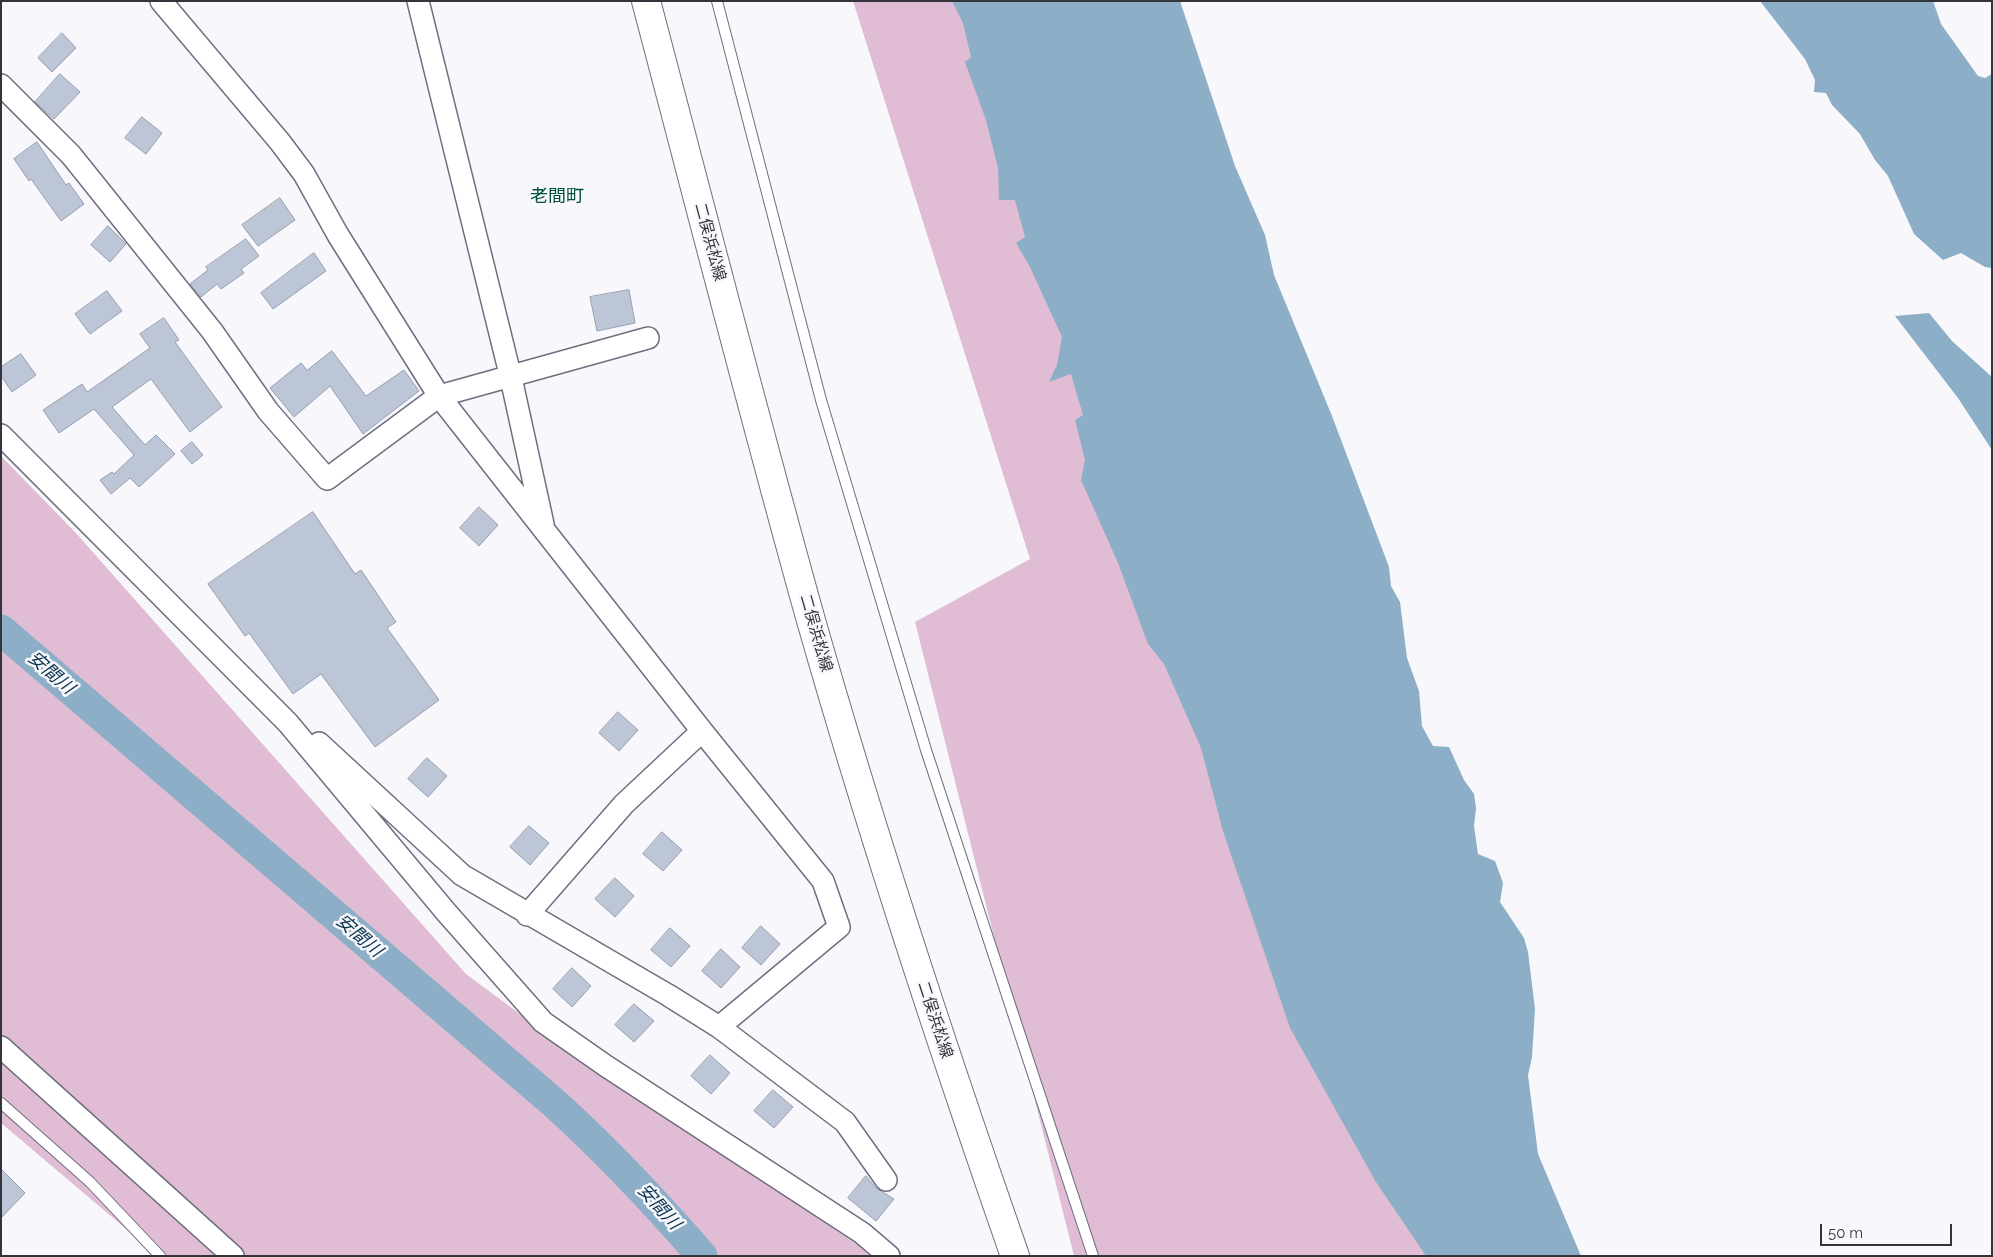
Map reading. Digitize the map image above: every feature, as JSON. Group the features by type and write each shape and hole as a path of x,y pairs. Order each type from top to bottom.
{"main road":[{"name":"二俣浜松線","path":"646,1 812,624 869,815 933,1016 1015,1256"}],"street":[{"path":"161,1 280,142 304,174 338,235 439,396 702,731 824,881 839,926 719,1027"},
{"path":"418,1 511,378 544,529"},
{"path":"1,85 47,129 77,162 212,331 268,411 326,479 439,396 511,378 648,338"},
{"path":"1,435 288,723 446,912 543,1022 606,1066 862,1233 889,1256"},
{"path":"261,696 285,712 462,876 668,995 719,1027 844,1122 886,1180"},
{"path":"527,915 624,804 702,731"},
{"path":"1,1047 233,1256"}],"lane":[{"path":"717,1 821,400 926,750 1093,1256"},
{"path":"1,1103 90,1182 160,1256"}],"shaded area":[{"path":"853,1 976,1 1448,1256 1074,1256 915,622 1030,559"},
{"path":"1,456 76,533 466,974 582,1060 858,1245 870,1256 158,1256 1,1123"}],"water":[{"path":"952,1 1180,1 1235,166 1265,235 1274,275 1332,416 1389,567 1391,586 1400,602 1407,658 1419,691 1422,726 1433,746 1449,747 1464,780 1474,794 1476,808 1474,826 1478,854 1495,861 1503,883 1500,902 1524,938 1528,952 1535,1009 1532,1057 1528,1075 1538,1154 1581,1256 1426,1256 1376,1182 1290,1028 1223,831 1201,748 1164,664 1148,644 1118,563 1081,480 1085,460 1075,420 1083,415 1071,374 1049,382 1057,365 1062,337 1030,267 1016,243 1025,237 1015,200 999,200 998,168 986,120 965,62 971,57 963,23"},
{"path":"1760,1 1933,1 1941,24 1978,76 1985,78 1992,74 1992,268 1985,267 1961,253 1943,260 1914,234 1888,176 1875,160 1860,134 1832,105 1826,93 1814,92 1815,80 1805,59"},
{"path":"1929,313 1952,341 1992,377 1992,450 1958,398 1895,316"}],"building":[{"path":"62,33 76,48 52,72 38,58"},
{"path":"60,74 80,92 54,119 35,102"},
{"path":"142,117 162,133 146,154 125,138"},
{"path":"37,142 66,185 69,183 84,204 61,221 14,159"},
{"path":"280,198 295,220 258,246 242,225"},
{"path":"108,226 126,244 110,262 91,245"},
{"path":"246,239 259,256 241,269 244,273 221,289 217,284 201,297 190,284 208,270 206,267"},
{"path":"314,253 326,271 273,309 261,293"},
{"path":"629,290 635,323 597,331 590,297"},
{"path":"107,291 122,311 90,334 75,314"},
{"path":"164,318 179,340 175,342 222,407 190,432 151,379 112,407 145,445 156,435 175,454 139,487 130,478 111,494 100,480 112,472 114,474 134,455 94,409 59,433 43,410 82,384 87,392 150,348 140,334"},
{"path":"332,351 366,396 404,370 419,391 363,434 330,386 294,417 270,388 301,363 307,370"},
{"path":"21,354 36,375 12,392 1,376 1,367"},
{"path":"192,442 203,455 192,464 181,451"},
{"path":"479,507 498,525 479,546 460,528"},
{"path":"313,512 355,574 361,570 396,622 387,628 439,700 375,747 321,674 293,694 249,633 245,636 208,584"},
{"path":"618,712 638,730 619,751 599,733"},
{"path":"427,758 447,776 428,797 408,779"},
{"path":"529,826 549,843 530,865 510,847"},
{"path":"662,832 682,850 663,871 643,854"},
{"path":"615,878 634,896 615,917 595,899"},
{"path":"761,926 780,944 761,965 742,948"},
{"path":"670,928 690,946 671,967 651,950"},
{"path":"721,949 740,967 721,988 702,971"},
{"path":"572,968 591,986 572,1007 553,989"},
{"path":"634,1004 654,1021 634,1042 615,1025"},
{"path":"710,1055 730,1073 711,1094 691,1076"},
{"path":"773,1090 793,1107 774,1128 754,1111"},
{"path":"1,1169 25,1193 1,1218"},
{"path":"866,1176 876,1188 894,1199 876,1221 848,1198"}],"waterway":[{"name":"安間川","path":"1,630 554,1103 630,1177 702,1256"}],"district":[{"name":"老間町","path":"557,197"}]}
